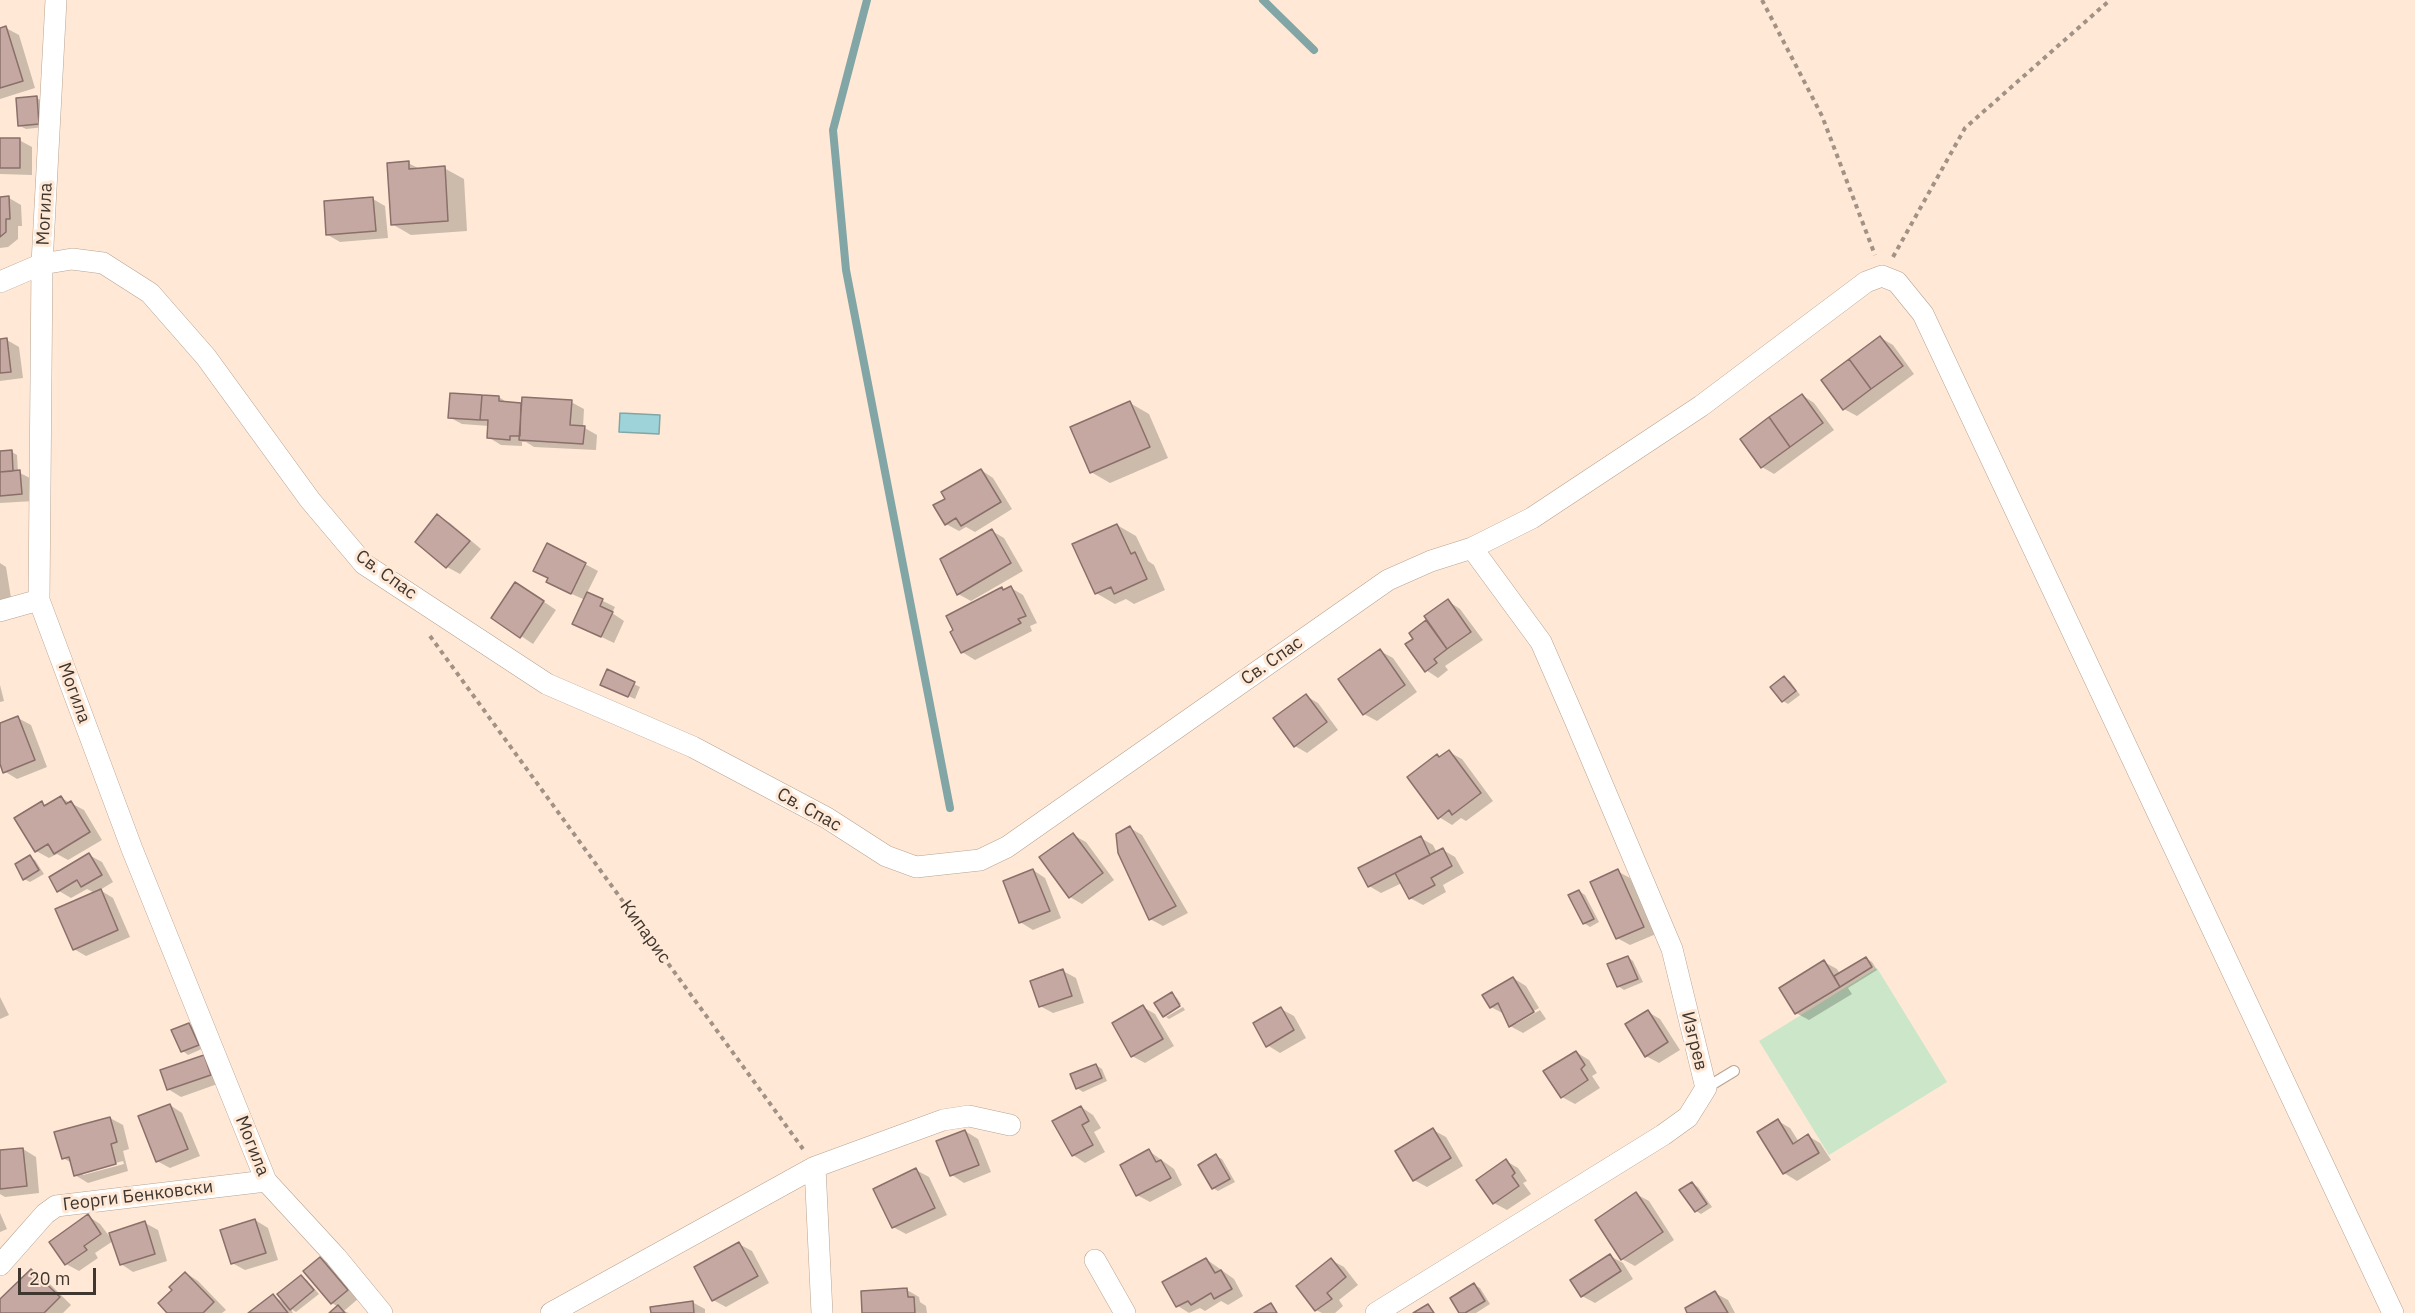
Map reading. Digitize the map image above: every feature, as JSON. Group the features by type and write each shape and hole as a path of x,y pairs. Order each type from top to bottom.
{"street":[{"name":"Могила","path":"56,0 42,264 39,600 132,849 266,1181 336,1257 382,1313"},
{"name":"Св. Спас","path":"0,282 42,264 72,259 103,263 150,293 206,357 310,500 364,564 547,684 693,747 827,818 886,856 916,867 980,860 1007,847 1388,580 1431,561 1472,548 1532,518 1681,420 1854,290 1882,276"},
{"path":"1882,276 1897,282 1923,314 2392,1313"},
{"name":"Изгрев","path":"1376,1313 1663,1135 1688,1117 1706,1088 1672,949 1575,720 1541,642 1472,548"},
{"path":"0,611 39,600"},
{"path":"551,1313 816,1167 943,1120 969,1116 1010,1125"},
{"path":"816,1167 822,1313"},
{"name":"Георги Бенковски","path":"0,1265 45,1214 56,1206 266,1181"},
{"path":"1095,1260 1125,1313"}],"lane":[{"path":"1706,1088 1734,1071"}],"path":[{"path":"1762,0 1822,116 1882,276"},
{"path":"1882,276 1965,128 2110,0"},
{"name":"Кипарис","path":"423,627 816,1167"}],"green space":[{"path":"1877,968 1947,1082 1829,1155 1759,1041"}],"water":[{"path":"620,413 660,415 659,434 619,432"}],"building":[{"path":"6,26 23,81 0,88 0,28"},
{"path":"37,96 39,124 18,126 16,98"},
{"path":"0,138 20,138 20,168 0,168"},
{"path":"409,161 409,169 445,166 448,221 391,225 387,163"},
{"path":"9,196 10,219 6,219 6,232 0,237 0,197"},
{"path":"373,197 376,231 326,235 324,201"},
{"path":"1880,336 1903,366 1871,389 1849,359"},
{"path":"7,338 11,372 0,373 0,339"},
{"path":"1849,359 1871,389 1843,410 1821,380"},
{"path":"450,393 482,395 480,420 448,418"},
{"path":"1802,394 1823,423 1790,447 1769,417"},
{"path":"482,395 499,396 499,401 521,403 520,436 510,436 510,440 487,438 488,420 480,420"},
{"path":"522,397 572,400 570,425 585,426 583,444 519,440"},
{"path":"1130,401 1150,447 1090,473 1070,427"},
{"path":"1769,417 1790,447 1761,468 1740,439"},
{"path":"12,450 13,471 0,472 0,451"},
{"path":"981,469 1001,502 961,526 956,518 945,525 933,505 945,499 941,492"},
{"path":"20,470 22,494 0,496 0,472"},
{"path":"437,514 470,541 446,568 415,542"},
{"path":"1117,524 1131,554 1135,552 1147,579 1114,594 1111,587 1095,594 1072,544"},
{"path":"992,529 1011,563 957,595 940,559"},
{"path":"547,543 586,563 571,594 546,582 548,578 533,571"},
{"path":"515,582 544,601 520,638 491,618"},
{"path":"1011,586 1026,616 1018,619 1021,623 961,653 950,632 953,630 946,616 1002,587 1003,590"},
{"path":"587,592 603,599 600,606 613,612 601,637 572,624"},
{"path":"1448,599 1471,632 1447,649 1424,616"},
{"path":"1426,620 1447,649 1434,659 1437,663 1425,672 1405,644 1413,639 1409,633"},
{"path":"1380,649 1405,685 1363,715 1338,679"},
{"path":"607,669 635,682 628,697 600,685"},
{"path":"1784,676 1796,691 1782,702 1770,687"},
{"path":"1306,694 1327,722 1294,747 1273,718"},
{"path":"18,716 35,760 3,773 0,764 0,723"},
{"path":"1449,750 1481,793 1452,815 1449,810 1438,819 1407,777 1437,754 1439,757"},
{"path":"61,796 66,804 71,801 90,832 54,854 48,844 35,852 14,818 42,801 44,806"},
{"path":"1130,826 1176,906 1149,920 1118,853 1116,834"},
{"path":"1073,833 1103,873 1069,898 1039,857"},
{"path":"1421,836 1430,855 1368,887 1358,868"},
{"path":"1443,848 1452,866 1431,878 1435,885 1409,899 1395,873"},
{"path":"89,853 102,875 81,887 77,880 57,892 49,877"},
{"path":"30,855 39,870 23,880 15,864"},
{"path":"1033,869 1050,911 1019,923 1003,881"},
{"path":"1618,869 1644,927 1616,939 1590,882"},
{"path":"101,889 118,930 73,950 55,909"},
{"path":"1579,890 1594,919 1583,924 1568,895"},
{"path":"1628,956 1638,979 1617,987 1607,964"},
{"path":"1866,957 1872,967 1840,987 1834,976"},
{"path":"1824,960 1840,987 1795,1014 1779,988"},
{"path":"1063,969 1072,996 1039,1007 1030,981"},
{"path":"1513,977 1534,1012 1509,1027 1498,1003 1490,1008 1482,995"},
{"path":"1172,992 1180,1006 1163,1017 1154,1003"},
{"path":"1143,1005 1163,1039 1131,1057 1112,1023"},
{"path":"1281,1007 1294,1030 1266,1047 1253,1023"},
{"path":"1648,1010 1668,1042 1645,1057 1625,1024"},
{"path":"189,1023 199,1045 181,1052 171,1030"},
{"path":"1576,1051 1585,1065 1581,1069 1588,1080 1561,1098 1543,1071"},
{"path":"204,1055 211,1075 167,1090 160,1070"},
{"path":"1096,1064 1102,1078 1076,1089 1070,1074"},
{"path":"170,1104 188,1149 156,1162 138,1116"},
{"path":"1081,1106 1089,1121 1082,1125 1093,1145 1072,1156 1052,1121"},
{"path":"110,1117 117,1142 111,1144 116,1164 74,1176 69,1157 62,1159 54,1132"},
{"path":"1778,1119 1793,1144 1808,1134 1819,1153 1783,1174 1757,1132"},
{"path":"1433,1128 1451,1158 1413,1181 1395,1151"},
{"path":"965,1130 979,1165 950,1176 936,1141"},
{"path":"23,1148 27,1186 0,1189 0,1150"},
{"path":"1149,1149 1156,1162 1161,1160 1171,1178 1136,1196 1120,1165"},
{"path":"1216,1154 1230,1179 1212,1189 1198,1165"},
{"path":"1506,1159 1515,1173 1512,1176 1519,1186 1493,1204 1476,1180"},
{"path":"916,1168 935,1208 892,1228 873,1189"},
{"path":"1692,1182 1707,1204 1695,1212 1679,1190"},
{"path":"1636,1192 1663,1232 1621,1260 1595,1220"},
{"path":"88,1214 101,1234 84,1246 87,1250 65,1265 49,1242"},
{"path":"255,1219 266,1253 231,1264 220,1230"},
{"path":"145,1221 155,1254 120,1265 109,1233"},
{"path":"739,1242 758,1276 712,1301 694,1267"},
{"path":"1610,1254 1621,1271 1581,1297 1570,1280"},
{"path":"320,1257 348,1290 331,1304 303,1271"},
{"path":"1206,1258 1215,1273 1221,1270 1232,1289 1214,1299 1211,1293 1191,1305 1188,1301 1176,1307 1162,1282"},
{"path":"1331,1258 1346,1277 1327,1293 1332,1299 1315,1311 1296,1286"},
{"path":"31,1269 60,1297 44,1313 0,1313 0,1299"},
{"path":"185,1272 214,1302 203,1313 167,1313 158,1303 172,1290 169,1287"},
{"path":"301,1275 314,1290 290,1310 277,1294"},
{"path":"1474,1283 1485,1301 1465,1313 1459,1313 1450,1298"},
{"path":"907,1288 908,1297 914,1297 915,1313 862,1313 861,1291"},
{"path":"1715,1291 1728,1313 1687,1313 1685,1308"},
{"path":"273,1294 288,1313 248,1313"},
{"path":"693,1301 694,1313 651,1313 650,1307"},
{"path":"1271,1303 1277,1313 1254,1313"},
{"path":"1428,1304 1434,1313 1413,1313"},
{"path":"338,1305 345,1313 329,1313"}],"waterway":[{"path":"867,0 833,130 846,270 950,808"},
{"path":"1263,0 1314,50"}]}
